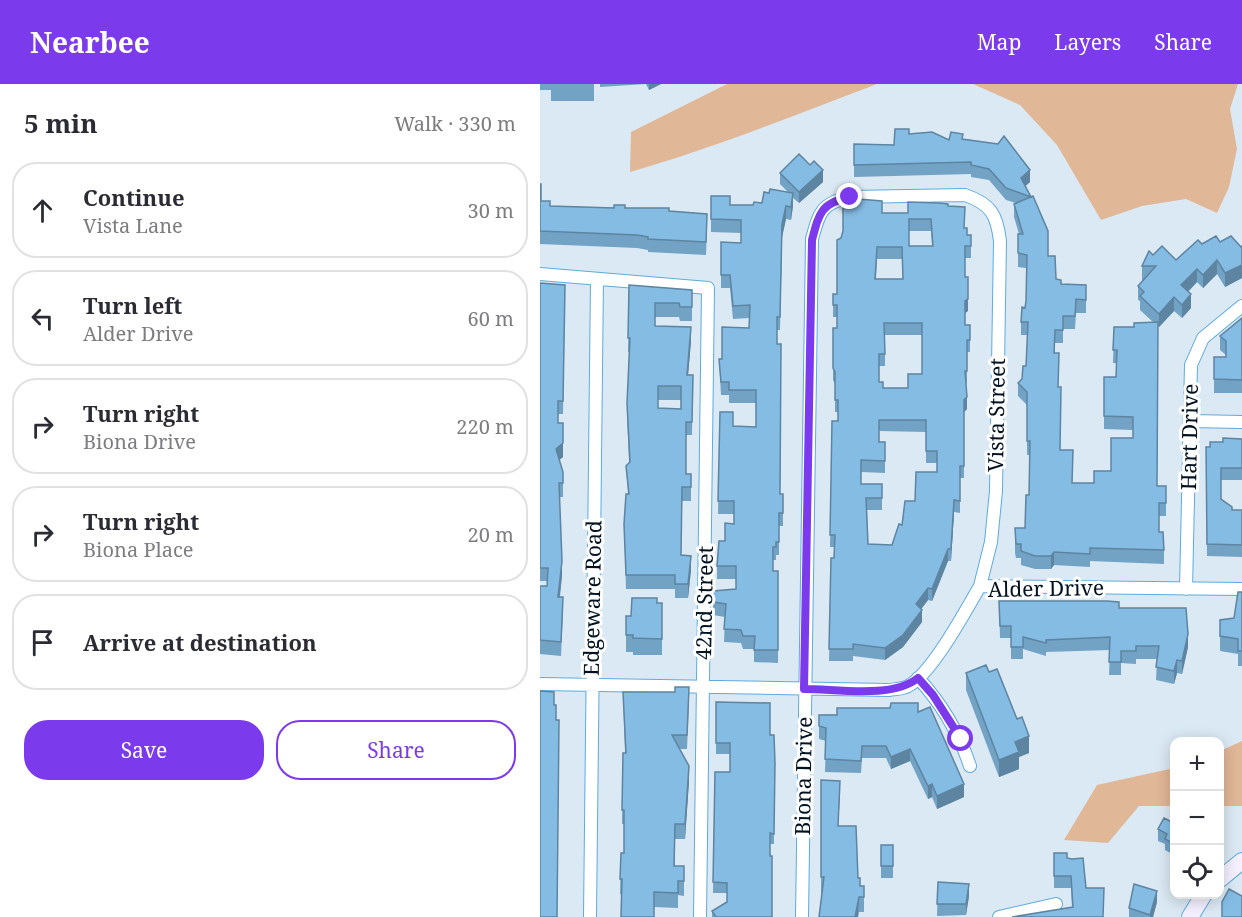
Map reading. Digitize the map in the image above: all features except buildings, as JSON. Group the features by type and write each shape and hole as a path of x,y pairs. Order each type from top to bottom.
{"main road":[{"path":"1190,917 1201,899"}],"street":[{"name":"Biona Drive","path":"802,917 812,240 819,213 833,201 850,197 965,195 979,200 997,218 1000,241"},
{"name":"Vista Street","path":"980,586 991,542 996,491 1000,241"},
{"path":"540,274 597,279"},
{"name":"42nd Street","path":"597,279 708,288 700,917"},
{"name":"Edgeware Road","path":"590,917 597,279"},
{"name":"Hart Drive","path":"1186,589 1191,365 1203,338 1242,306"},
{"path":"1191,422 1242,422"},
{"name":"Alder Drive","path":"540,684 889,690 908,686 918,678 941,649 980,586 1242,590"},
{"path":"918,678 933,695 961,739 970,766"},
{"path":"999,917 1056,904"}],"shaded area":[{"path":"727,84 877,84 723,142 630,172 631,132"},
{"path":"973,84 1238,84 1230,109 1237,149 1229,187 1217,213 1186,199 1142,206 1101,220 1057,145 1020,105"},
{"path":"1242,741 1242,806 1224,806 1224,749"},
{"path":"1170,769 1170,806 1139,806 1108,843 1064,840 1097,785"}],"route":[{"path":"850,197 833,201 819,213 812,240 804,689 889,690 908,686 918,678 933,695 961,739"}]}
